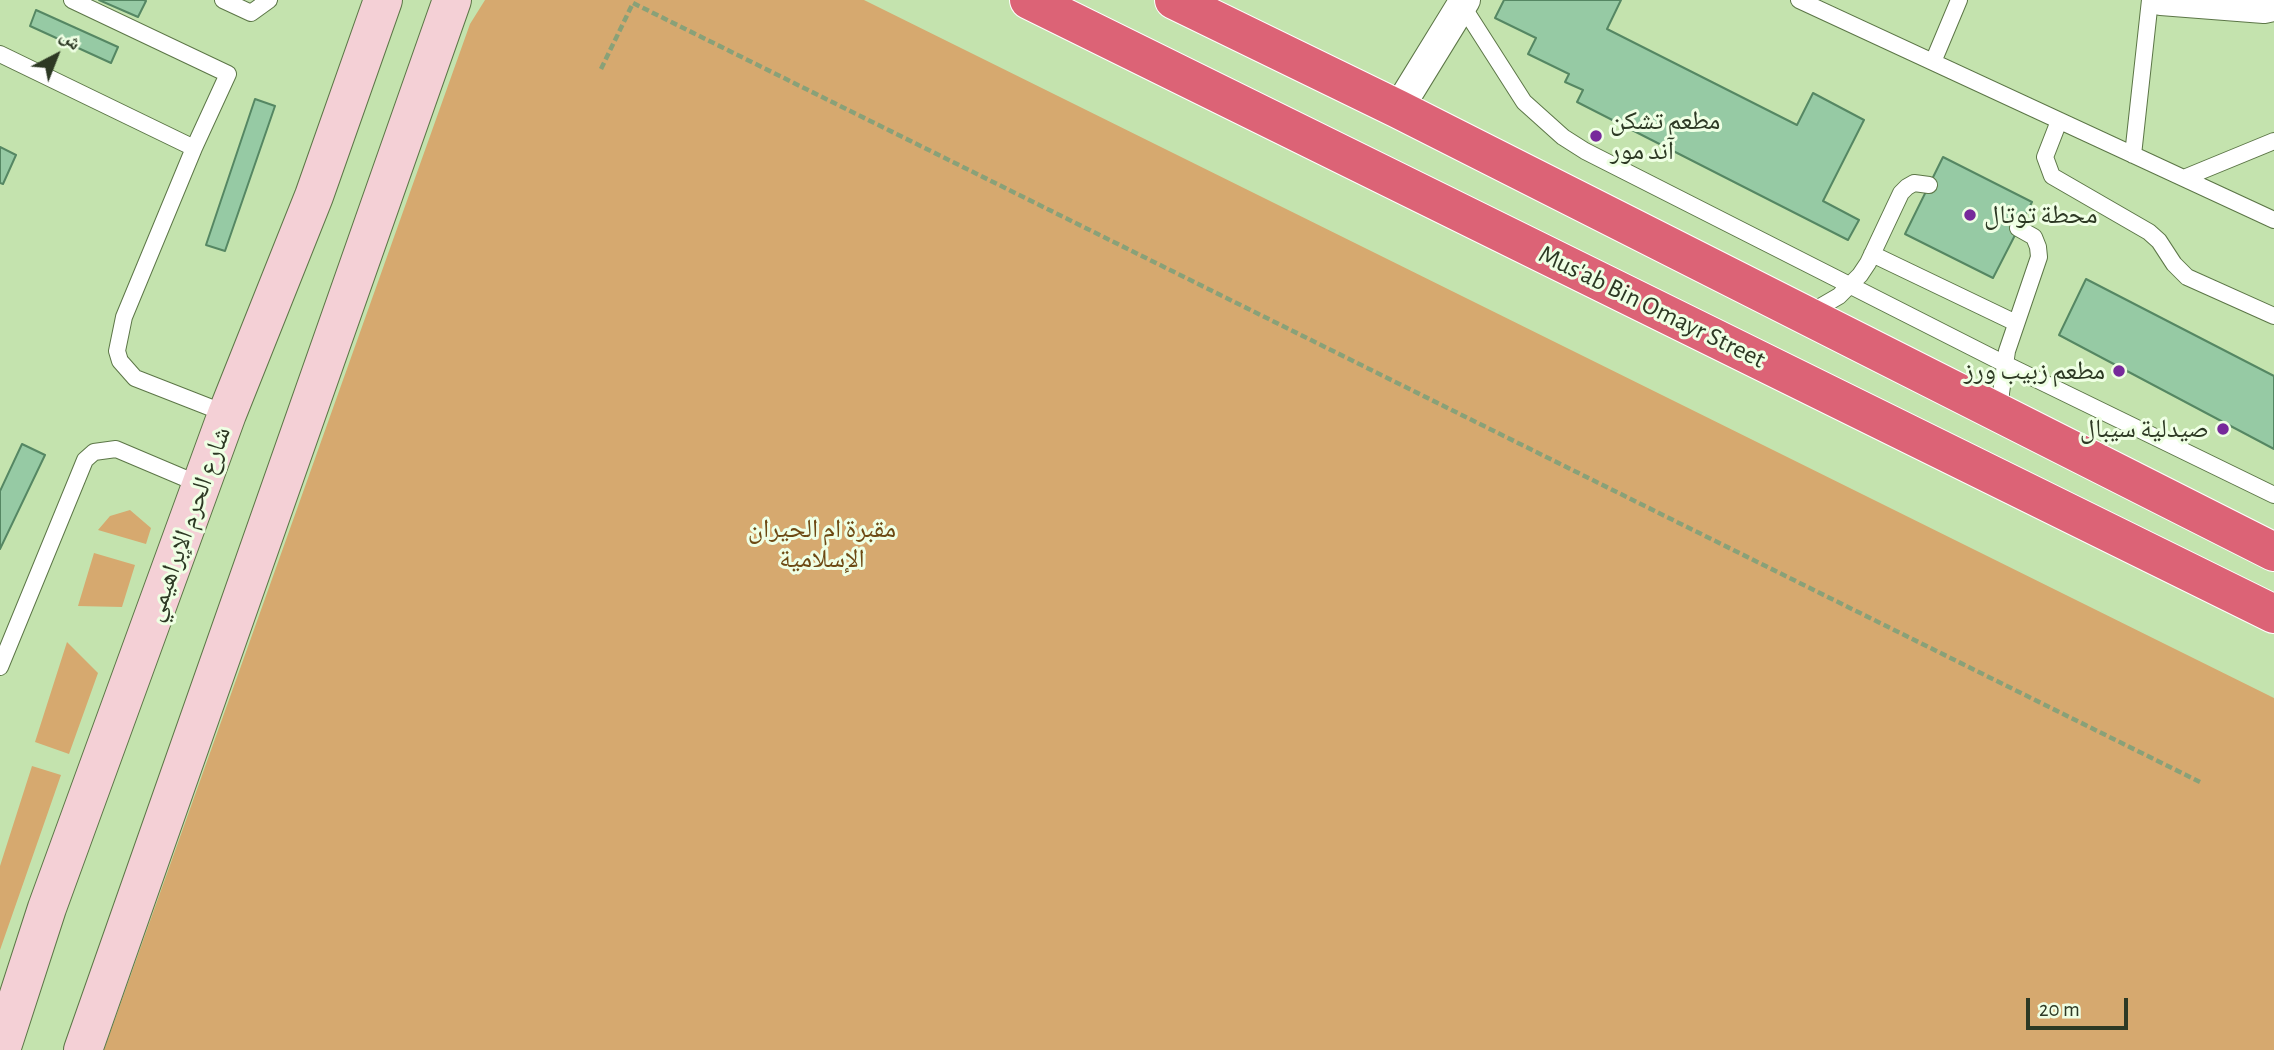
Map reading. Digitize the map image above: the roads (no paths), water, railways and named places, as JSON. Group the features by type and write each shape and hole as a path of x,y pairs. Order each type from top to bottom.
{"highway":[{"name":"Mus'ab Bin Omayr Street","path":"1029,0 2274,614"},
{"path":"1174,0 1398,108 2274,552"}],"street":[{"name":"شارع الحرم الإبراهيمي","path":"1,1050 47,908 228,414 314,196 383,0"},
{"path":"83,1050 452,0"},
{"path":"2161,0 2264,8 2274,6"},
{"path":"1398,108 1464,3"}],"lane":[{"path":"72,0 228,74 194,148 124,317 117,351 120,361 135,378 228,414"},
{"path":"223,0 251,13 269,0"},
{"path":"1799,0 2274,220"},
{"path":"1933,62 1959,0"},
{"path":"2133,155 2150,0"},
{"path":"1464,3 1524,102 1563,137 1585,151 2004,364 2274,495"},
{"path":"0,54 194,148"},
{"path":"2059,121 2045,157 2052,176 2149,232 2187,277 2274,316"},
{"path":"2183,178 2274,141"},
{"path":"1806,315 1826,305 1852,285 1872,254 1901,193 1914,183 1929,185"},
{"path":"2001,414 2004,364 2039,257 2034,237 2018,228"},
{"path":"1872,254 2016,323"},
{"path":"0,667 85,460 94,452 116,449 203,486"}],"place":[{"name":"مطعم تشكن آند مور","path":"1596,136"},
{"name":"محطة توتال","path":"1970,215"},
{"name":"مطعم زبيب ورز","path":"2119,371"},
{"name":"صيدلية سيبال","path":"2223,429"}],"park label":[{"name":"مقبرة ام الحيران الإسلامية","path":"822,544"}]}
